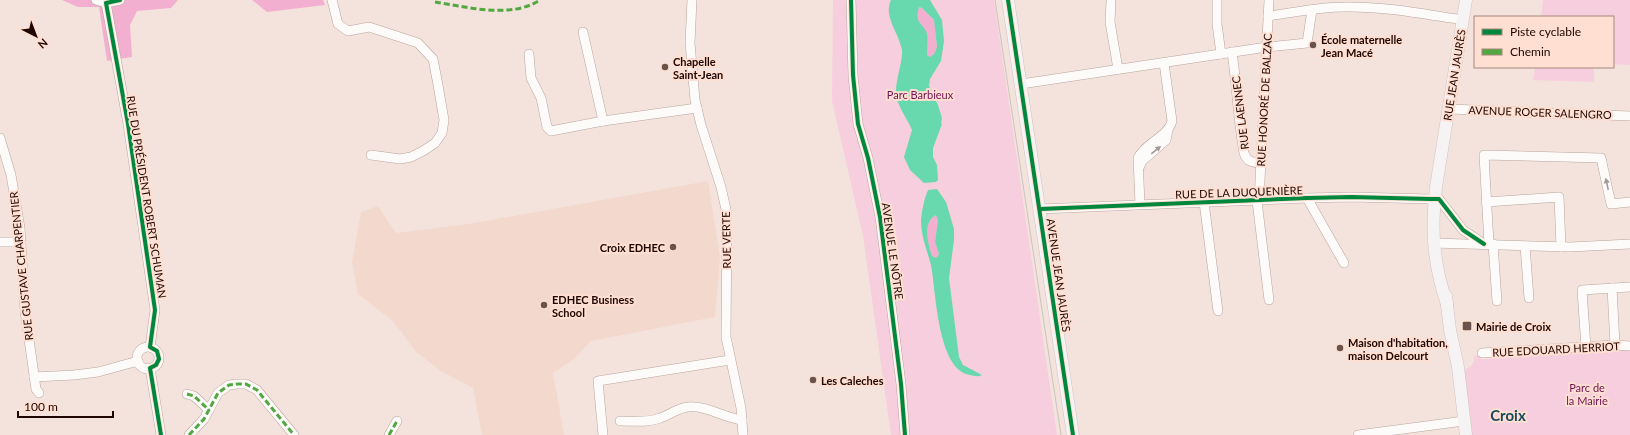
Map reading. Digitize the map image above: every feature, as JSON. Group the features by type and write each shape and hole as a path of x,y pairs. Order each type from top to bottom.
{"main road":[{"name":"AVENUE JEAN JAURÈS","path":"1008,0 1073,435"},
{"name":"RUE JEAN JAURÈS","path":"1466,0 1437,199 1437,243 1447,304 1450,330 1450,348 1462,421 1466,435"},
{"name":"RUE JEAN JAURÈS","path":"1461,435 1462,421"}],"street":[{"path":"96,0 106,3 120,0"},
{"path":"332,0 338,24 348,31 369,27 418,43 433,60 444,120 442,133 435,143 410,157 400,159 371,155"},
{"name":"RUE VERTE","path":"692,0 690,54 697,108 721,187 727,214 726,331 730,360 738,391 743,435"},
{"name":"AVENUE LE NÔTRE","path":"851,0 853,76 858,124 868,158 881,224 901,384 905,435"},
{"path":"1217,0 1217,24 1221,54"},
{"name":"RUE HONORÉ DE BALZAC","path":"1269,0 1258,201 1269,300"},
{"path":"1111,2 1110,22 1118,69"},
{"name":"RUE DU PRÉSIDENT ROBERT SCHUMAN","path":"106,3 128,124 156,310 150,347"},
{"path":"1268,16 1342,7 1375,8 1463,20"},
{"path":"1021,84 1266,47 1307,43 1312,10"},
{"path":"583,32 603,121"},
{"name":"RUE LAENNEC","path":"1232,52 1237,91 1238,123 1244,153 1250,162 1260,162"},
{"path":"529,54 531,78 541,98 547,127 551,131 603,121 697,108"},
{"path":"1140,204 1139,155 1168,130 1172,121 1164,62"},
{"name":"AVENUE ROGER SALENGRO","path":"1449,109 1630,116"},
{"name":"RUE GUSTAVE CHARPENTIER","path":"0,138 11,175 21,242 24,307 36,389 39,393"},
{"path":"1497,301 1488,244 1484,155 1601,158 1611,204 1630,202"},
{"name":"RUE DE LA DUQUENIÈRE","path":"1040,209 1307,198 1351,197 1437,199"},
{"path":"1307,198 1344,263"},
{"path":"1486,202 1558,198 1561,247"},
{"path":"1437,199 1463,230 1488,244"},
{"path":"1204,202 1218,311"},
{"path":"0,242 21,242"},
{"path":"1437,243 1561,247 1630,244"},
{"path":"1525,246 1529,298"},
{"path":"1586,347 1582,290 1630,286"},
{"path":"1612,288 1615,345"},
{"name":"RUE EDOUARD HERRIOT","path":"1482,353 1615,345 1630,346"},
{"path":"150,347 157,351 159,358 157,364 150,368 142,367 138,361 140,350 150,347"},
{"path":"603,435 598,381 730,360"},
{"path":"34,377 74,376 98,372 138,361"},
{"path":"150,368 161,435"},
{"path":"189,435 204,419 216,396 225,387 233,384 246,384 254,387 261,393 293,435"},
{"path":"187,394 194,396 209,410"},
{"path":"620,420 635,421 656,419 677,409 688,407 742,420"},
{"path":"389,435 396,421"},
{"path":"1358,435 1462,421"}],"shaded area":[{"path":"62,0 178,0 171,8 137,11 130,25 132,57 107,61 99,7 78,7"},
{"path":"252,0 323,0 325,5 267,12"},
{"path":"891,0 930,0 942,20 944,41 941,61 930,79 929,86 942,118 942,124 933,148 933,157 937,165 938,180 936,182 924,183 910,170 904,157 912,130 897,99 896,87 902,50 890,18 889,6","holes":["919,7 922,8 934,20 937,47 934,54 930,57 927,55 927,34 918,19"]},
{"path":"919,7 922,8 934,20 937,47 934,54 930,57 927,55 927,34 918,19"},
{"name":"EDHEC Business School","path":"708,181 720,257 715,317 591,341 574,359 553,373 564,435 482,435 473,388 441,371 416,352 393,321 358,294 352,262 361,212 378,206 396,233 469,224"},
{"path":"937,189 946,202 954,229 949,278 959,357 963,365 982,375 980,376 970,375 959,370 951,359 944,345 940,328 931,265 921,226 925,197 928,190","holes":["936,215 938,220 935,242 939,254 936,258 932,256 930,251 927,234 929,223 932,218"]},
{"path":"936,215 938,220 935,242 939,254 936,258 932,256 927,234 929,223"}],"green space":[{"name":"Parc Barbieux","path":"833,0 994,0 1057,435 891,435 863,236 832,101"},
{"path":"1543,0 1630,0 1630,65 1614,64 1614,16 1541,16"},
{"path":"1535,68 1594,68 1594,82 1533,80"},
{"name":"Parc de la Mairie","path":"1622,350 1630,351 1630,435 1472,435 1463,370 1470,367 1474,361 1474,356 1479,356 1480,359 1488,359"}],"tram line":[{"path":"995,0 1061,435"}],"marked path":[{"path":"435,2 475,9 502,10 528,6 540,0"},
{"path":"189,435 204,419 218,393 229,385 237,384 246,384 257,390 294,435"},
{"path":"187,394 194,396 209,410"},
{"path":"389,435 397,421"}],"cycle path":[{"path":"120,0 106,3 128,124 155,310 150,347 157,351 159,359 156,365 150,368 161,435"},
{"path":"851,0 853,75 858,124 868,158 880,217 901,384 905,435"},
{"path":"1008,0 1073,435"},
{"path":"1040,209 1307,198 1351,197 1439,199 1463,230 1484,244"}],"place":[{"name":"École maternelle Jean Macé","path":"1313,45"},
{"name":"Chapelle Saint-Jean","path":"665,67"},
{"name":"Croix EDHEC","path":"673,247"},
{"name":"EDHEC Business School","path":"544,305"},
{"name":"Mairie de Croix","path":"1467,326"},
{"name":"Maison d'habitation, maison Delcourt","path":"1340,348"},
{"name":"Les Caleches","path":"813,380"}],"district":[{"name":"Croix","path":"1508,415"}]}
